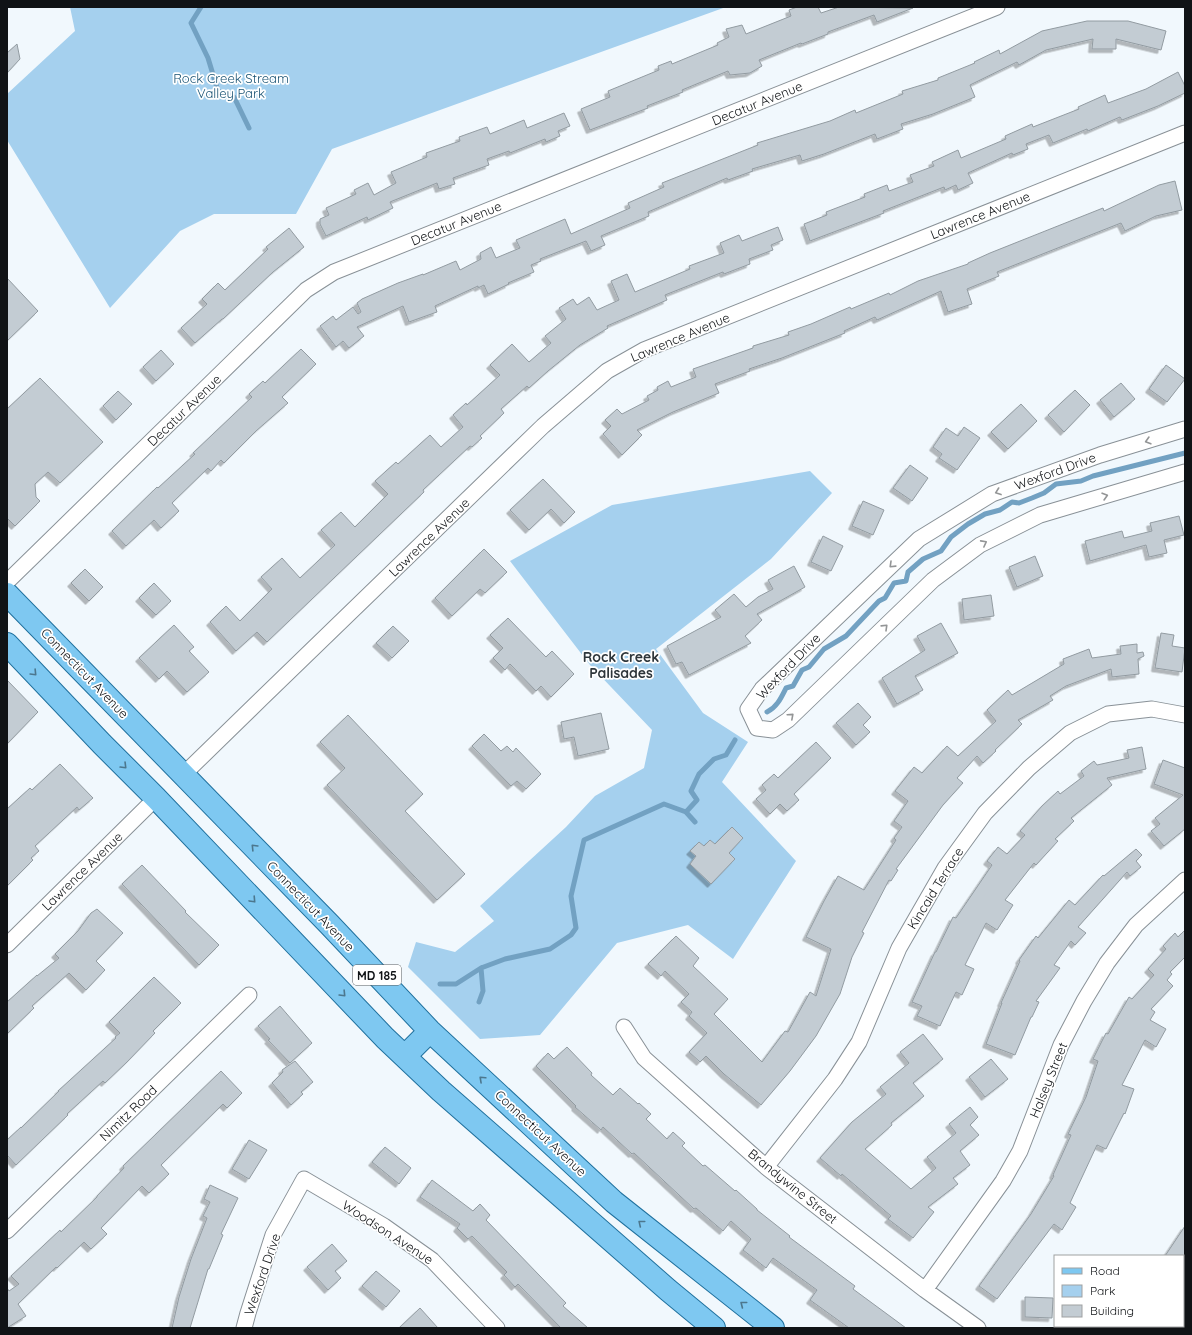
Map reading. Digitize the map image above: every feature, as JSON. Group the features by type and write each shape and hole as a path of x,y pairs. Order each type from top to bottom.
{"main road":[{"name":"Connecticut Avenue","path":"7,594 329,924 430,1031 614,1202 773,1328"},
{"name":"MD 185","path":"7,644 384,1038 441,1091 567,1202 714,1328"},
{"path":"404,1056 430,1031"}],"street":[{"name":"Decatur Avenue","path":"7,582 306,290 334,272 997,7"},
{"name":"Lawrence Avenue","path":"183,775 543,426 607,371 644,350 1185,132"},
{"name":"Wexford Drive","path":"1185,429 1100,454 992,494 919,538 762,688 748,709 757,728 773,730 788,720 933,580 980,544 1040,515 1185,472"},
{"name":"Kincaid Terrace","path":"766,1167 835,1079 859,1042 899,948 945,868 985,813 1029,768 1070,733 1108,714 1152,709 1185,715"},
{"name":"Lawrence Avenue","path":"7,944 156,798"},
{"name":"Halsey Street","path":"925,1290 1003,1181 1020,1151 1061,1045 1107,963 1136,925 1185,880"},
{"name":"Nimitz Road","path":"7,1231 249,995"},
{"name":"Brandywine Street","path":"624,1027 644,1058 766,1167 925,1290 978,1328"},
{"name":"Wexford Drive","path":"244,1328 273,1235 304,1179"},
{"name":"Woodson Avenue","path":"304,1179 384,1226 432,1260 497,1328"}],"green space":[{"name":"Rock Creek Stream Valley Park","path":"70,7 726,7 332,149 296,214 214,214 180,231 110,308 7,140 7,94 75,31"},
{"path":"810,471 832,493 771,559 656,649 703,713 748,742 722,782 796,861 733,959 688,925 617,943 540,1035 480,1039 408,967 416,942 455,952 494,921 480,906 566,827 595,796 644,768 652,730 590,665 510,561 612,505"}],"building":[{"path":"797,7 818,7 821,13 839,7 913,8 877,22 874,15 828,32 828,34 759,60 762,66 750,73 730,75 728,71 682,90 683,92 647,106 648,108 590,130 581,109 610,97 608,91 659,70 658,66 671,61 672,64 718,45 717,43 729,37 726,29 742,25 746,34 791,16 789,10"},
{"path":"1087,21 1128,21 1166,31 1161,50 1116,39 1116,49 1092,49 1093,39 1046,50 1019,65 1017,62 970,85 975,97 933,114 901,124 903,129 877,139 875,134 802,161 800,155 752,169 753,171 728,180 727,178 648,212 649,216 601,236 605,245 591,251 586,241 540,259 541,261 531,265 534,272 508,283 509,284 488,294 484,285 478,288 478,286 435,306 437,312 409,322 403,306 357,327 364,336 349,348 343,341 336,347 320,326 333,316 336,320 353,307 358,314 361,312 357,303 362,299 398,283 423,275 456,261 460,270 481,259 480,253 491,247 496,258 520,248 516,240 565,219 571,234 630,208 628,203 664,187 662,183 758,145 757,143 830,121 855,110 856,113 903,94 902,91 938,80 938,78 975,63 974,62 999,50 1000,54 1042,31"},
{"path":"17,44 20,59 7,73 7,53"},
{"path":"1178,72 1185,86 1185,93 1158,106 1122,120 1120,117 1088,131 1087,129 1053,143 1049,135 1026,144 1028,149 1013,155 1012,153 968,173 973,183 958,190 956,185 945,190 944,187 883,211 884,213 810,241 804,224 827,215 826,212 865,197 864,194 887,185 889,191 913,182 910,175 934,166 932,162 958,150 961,158 1006,139 1005,136 1032,124 1033,127 1079,109 1078,107 1105,95 1108,103 1146,89"},
{"path":"564,113 570,126 558,131 560,136 546,142 545,139 510,153 509,151 487,159 489,165 453,178 455,184 439,189 437,183 390,202 393,208 368,220 367,217 326,236 320,224 320,219 329,215 326,208 356,194 354,190 368,183 374,195 396,183 391,172 427,157 426,153 460,141 459,137 487,127 490,134 524,120 527,128"},
{"path":"1175,181 1182,210 1156,216 1125,231 1121,223 997,272 999,276 967,289 972,304 948,312 941,291 877,320 875,317 844,331 845,333 782,358 749,369 750,371 715,384 719,393 673,412 637,430 642,435 622,455 603,434 611,426 605,420 617,409 622,414 649,400 647,396 658,390 657,387 668,381 671,387 696,377 693,369 753,348 753,346 789,335 788,332 850,307 851,309 889,293 890,295 918,281 968,264 990,253 1103,208 1104,211 1159,185"},
{"path":"778,227 783,240 771,245 773,250 749,259 750,264 724,274 723,272 665,295 667,300 607,326 608,328 580,345 529,388 527,386 501,409 504,413 480,436 482,438 472,447 470,446 423,490 424,492 267,642 257,632 236,651 210,622 226,606 240,621 272,589 261,577 282,558 300,578 335,545 321,530 341,512 355,527 388,494 375,481 396,462 398,464 430,435 441,447 463,427 453,415 466,403 467,405 500,375 490,365 512,344 529,362 551,343 545,336 566,319 559,308 573,299 577,305 589,297 597,310 619,300 611,281 627,274 635,292 690,269 689,266 724,253 720,243 739,235 742,241"},
{"path":"289,228 304,247 273,272 195,343 181,328 207,304 202,299 218,283 225,290 268,249 266,247"},
{"path":"7,278 38,311 7,341"},
{"path":"301,349 316,364 282,397 288,403 256,431 224,463 221,460 211,471 208,468 172,503 179,511 161,528 154,520 126,546 112,531 157,487 158,488 195,454 193,453 252,397 249,394 263,381 265,383"},
{"path":"161,350 174,364 156,381 143,367"},
{"path":"1166,365 1185,379 1167,402 1149,389"},
{"path":"40,378 103,442 60,483 48,472 35,484 36,497 40,501 15,526 7,518 7,409"},
{"path":"1121,383 1135,399 1114,417 1100,400"},
{"path":"1075,390 1090,405 1064,432 1048,415"},
{"path":"118,391 132,404 116,420 103,406"},
{"path":"1021,404 1037,421 1008,449 991,432"},
{"path":"964,427 980,438 957,470 939,458 942,454 933,447 946,428 958,436"},
{"path":"910,465 928,478 912,501 893,488"},
{"path":"543,479 575,512 564,523 551,509 529,530 510,510"},
{"path":"863,501 884,510 873,535 852,526"},
{"path":"1179,516 1184,535 1164,540 1167,553 1149,557 1146,545 1090,561 1085,541 1122,531 1124,538 1152,531 1150,523"},
{"path":"823,536 843,546 831,571 811,562"},
{"path":"484,549 507,572 485,593 480,589 452,616 435,598"},
{"path":"1035,556 1043,576 1017,587 1009,567"},
{"path":"794,566 805,587 757,614 762,620 745,636 751,643 689,675 682,662 676,664 667,646 721,617 715,610 734,594 746,607 758,597 773,589 768,580"},
{"path":"85,569 103,587 89,601 71,583"},
{"path":"154,583 171,601 156,615 139,598"},
{"path":"991,595 994,616 964,620 962,599"},
{"path":"508,618 546,657 552,651 574,674 551,697 541,686 536,691 510,664 505,670 493,658 503,648 490,635"},
{"path":"941,623 958,653 915,676 923,690 897,704 882,678 925,650 917,636"},
{"path":"174,625 194,647 189,651 209,672 187,692 167,671 159,679 139,658"},
{"path":"393,626 409,641 392,658 376,643"},
{"path":"1161,633 1174,635 1172,646 1185,648 1182,672 1155,668"},
{"path":"1137,644 1137,653 1143,652 1144,656 1138,659 1139,674 1112,677 1111,669 1066,686 1050,696 1053,700 1018,720 1022,724 983,763 977,756 957,778 963,783 943,805 896,869 898,870 891,881 889,880 862,932 864,933 852,957 840,994 816,1036 790,1071 761,1105 724,1074 706,1056 700,1062 689,1052 707,1033 689,1016 692,1012 681,1002 689,994 665,971 661,976 648,964 676,936 699,958 693,966 728,999 714,1014 762,1062 785,1031 788,1032 810,992 816,996 831,949 806,937 824,901 838,876 864,890 896,840 894,838 902,827 894,821 908,801 895,791 914,767 922,773 947,746 958,756 996,721 987,710 1008,690 1012,695 1064,664 1063,659 1089,649 1092,658 1121,654 1120,646"},
{"path":"7,680 38,712 7,744"},
{"path":"858,703 871,717 863,725 870,732 856,745 836,723"},
{"path":"601,713 609,749 578,756 574,737 564,739 561,722"},
{"path":"348,715 423,794 405,811 465,874 437,900 327,785 345,768 320,742"},
{"path":"484,734 501,751 507,746 513,752 516,748 541,774 526,789 517,781 511,786 472,746"},
{"path":"816,742 831,758 794,794 799,800 787,811 780,804 770,814 756,799 766,790 762,785 774,774 778,778"},
{"path":"1142,747 1146,769 1107,778 1112,785 1071,818 1074,821 1055,839 1058,841 1036,865 1034,863 1005,900 1013,905 997,930 986,923 965,965 974,969 962,995 956,992 940,1026 917,1016 922,1006 912,1002 935,952 953,917 956,918 992,865 987,861 998,847 1007,854 1025,835 1020,831 1042,806 1058,791 1060,794 1084,776 1081,771 1094,761 1097,765 1129,758 1127,750"},
{"path":"1163,760 1185,768 1185,829 1164,846 1151,831 1160,824 1155,818 1183,795 1154,784"},
{"path":"60,764 93,798 79,810 77,807 35,846 39,851 31,858 33,860 7,886 7,809 30,788 32,790"},
{"path":"732,827 743,838 729,853 735,859 711,884 690,864 696,856 690,851 699,842 704,846 710,840 715,844"},
{"path":"1136,849 1142,855 1136,861 1141,867 1130,876 1127,872 1078,927 1086,933 1075,945 1071,941 1054,965 1060,968 1036,1001 1039,1002 1015,1055 986,1044 1001,1003 1020,961 1019,960 1036,936 1038,938 1069,900 1075,905 1103,875 1104,876"},
{"path":"142,865 186,911 185,912 219,945 199,965 122,884"},
{"path":"97,909 123,933 96,961 105,970 86,990 69,973 32,1006 34,1008 7,1034 7,1002 37,975 59,958 55,954 78,931 91,913"},
{"path":"1185,930 1185,957 1170,972 1172,974 1167,980 1173,986 1151,1009 1155,1012 1150,1020 1166,1029 1156,1047 1145,1040 1122,1085 1134,1089 1125,1114 1124,1113 1106,1149 1097,1145 1070,1203 1076,1207 1062,1230 1054,1224 997,1299 979,1286 1031,1214 1054,1176 1053,1175 1071,1135 1068,1134 1086,1097 1098,1061 1093,1059 1106,1033 1108,1034 1129,997 1132,999 1154,975 1148,969 1166,949 1163,946 1175,933 1178,937"},
{"path":"154,977 181,1003 153,1031 155,1033 127,1062 105,1083 103,1081 67,1114 68,1115 16,1165 7,1155 7,1140 116,1038 115,1037 120,1033 109,1022"},
{"path":"280,1006 312,1043 290,1063 268,1040 270,1039 258,1026"},
{"path":"923,1034 943,1059 913,1083 924,1096 891,1123 892,1125 865,1149 911,1189 936,1168 927,1157 956,1133 949,1124 970,1107 978,1117 970,1125 979,1135 960,1151 970,1165 953,1178 958,1184 928,1207 934,1212 913,1238 888,1219 891,1216 842,1174 841,1176 820,1158 852,1122 886,1094 880,1087 909,1063 900,1052"},
{"path":"567,1047 592,1073 591,1075 613,1095 620,1088 638,1104 639,1103 651,1114 646,1119 667,1139 673,1132 685,1143 682,1146 703,1166 705,1165 735,1191 736,1190 757,1210 790,1236 789,1237 855,1286 853,1289 906,1328 849,1328 810,1300 817,1290 773,1258 766,1268 743,1250 751,1239 731,1221 723,1231 696,1208 694,1209 634,1153 632,1154 603,1127 601,1130 575,1107 576,1106 536,1066 548,1053 554,1059"},
{"path":"991,1059 1008,1079 985,1097 969,1077"},
{"path":"295,1061 313,1082 301,1092 303,1094 291,1105 272,1083 283,1072 282,1070"},
{"path":"221,1071 242,1093 227,1108 223,1104 161,1165 169,1174 149,1193 142,1186 101,1228 107,1234 91,1249 84,1242 18,1304 26,1316 7,1328 7,1288 9,1291 19,1284 11,1276 60,1230 61,1232 97,1197 124,1168 123,1166"},
{"path":"249,1140 267,1150 249,1179 232,1169"},
{"path":"385,1147 411,1168 399,1184 372,1162"},
{"path":"432,1180 473,1211 480,1204 490,1215 486,1220 566,1303 563,1306 588,1328 561,1328 518,1284 515,1287 504,1275 507,1272 472,1236 468,1239 457,1228 460,1224 420,1197"},
{"path":"210,1185 238,1198 221,1234 223,1235 208,1269 190,1328 172,1328 179,1297 191,1259 207,1218 203,1216 210,1202 204,1199"},
{"path":"1185,1226 1185,1256 1166,1255"},
{"path":"332,1244 347,1261 335,1271 341,1278 328,1290 307,1267"},
{"path":"376,1271 400,1291 386,1307 362,1286"},
{"path":"1025,1297 1053,1298 1052,1318 1025,1317"},
{"path":"420,1308 438,1328 399,1328"}],"waterway":[{"path":"201,7 191,23 208,58 218,91 234,97 249,128"},
{"path":"767,712 776,705 786,688 793,686 802,670 809,667 824,649 846,636 879,601 885,598 894,583 906,581 908,572 923,559 941,551 951,537 968,524 985,514 1000,510 1012,502 1019,503 1044,493 1056,484 1081,481 1093,476 1185,453"},
{"path":"695,822 686,812 697,800 691,791 699,774 714,759 726,755 735,740"},
{"path":"479,1002 483,991 481,968 505,959 550,949 571,935 576,928 571,896 584,840 664,804 686,812"},
{"path":"440,984 456,984 481,968"}],"district":[{"name":"Rock Creek Palisades","path":"621,666"}]}
